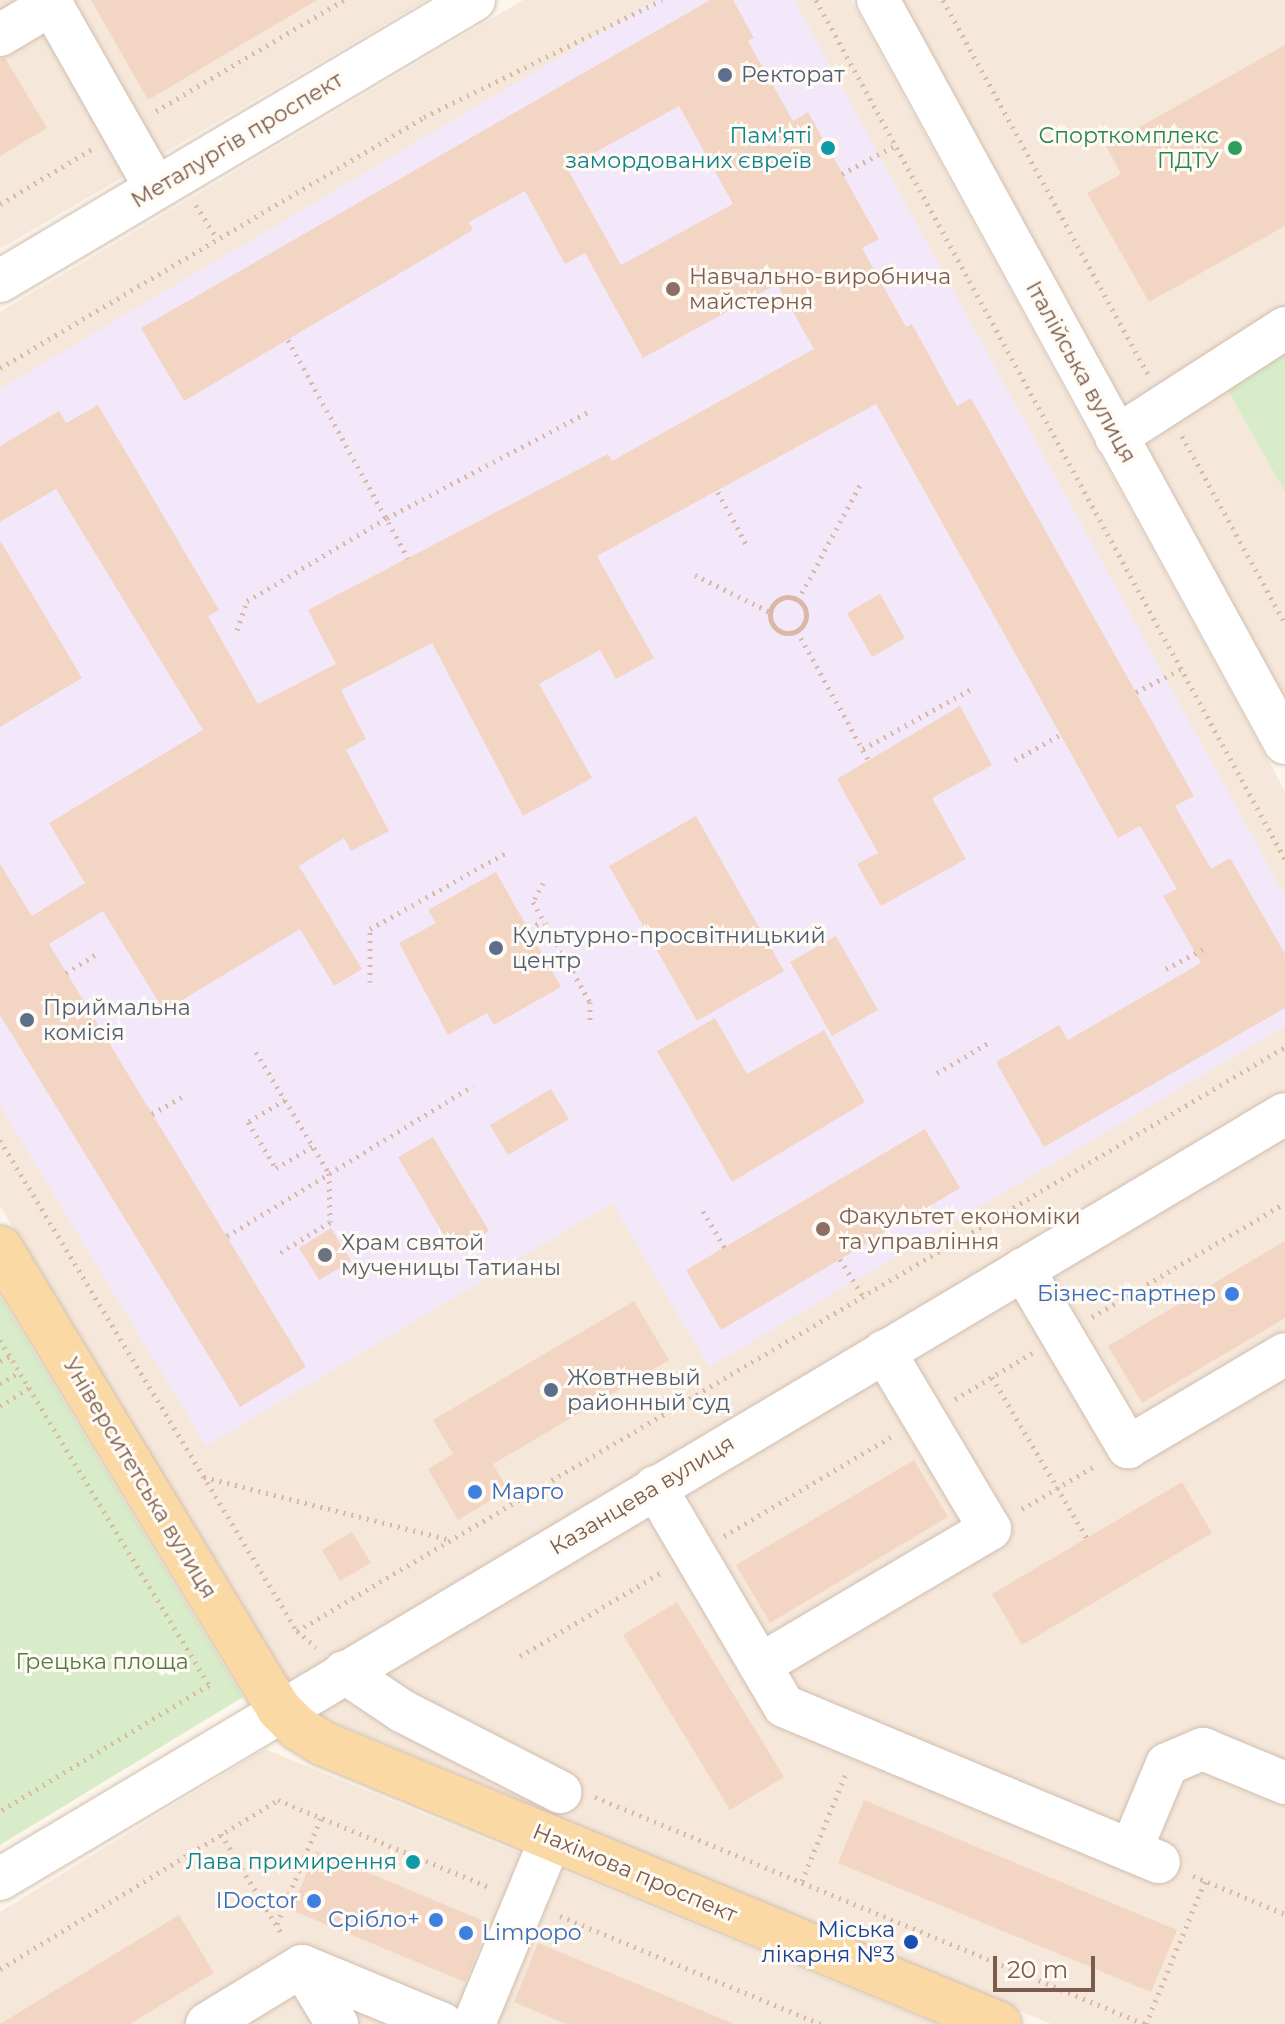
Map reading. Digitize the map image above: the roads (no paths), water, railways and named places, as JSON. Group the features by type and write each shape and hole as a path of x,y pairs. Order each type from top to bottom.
{"main road":[{"name":"Університетська вулиця","path":"0,1248 279,1709"},
{"name":"Нахімова проспект","path":"279,1709 322,1743 999,2024"}],"street":[{"name":"Італійська вулиця","path":"878,0 1284,737"},
{"path":"0,35 51,2 156,188"},
{"name":"Металургів проспект","path":"0,281 458,4"},
{"path":"1116,437 1285,328"},
{"name":"Казанцева вулиця","path":"0,1879 279,1709 1023,1269 1280,1128"},
{"path":"1023,1269 1128,1447 1285,1354"},
{"path":"760,1665 990,1529 884,1351"},
{"path":"655,1487 784,1706 1145,1856 1167,1764 1203,1749 1285,1783"},
{"path":"344,1672 402,1711 560,1792"},
{"path":"474,2024 551,1838"},
{"path":"207,2024 302,1966"},
{"path":"302,1966 337,2024"},
{"path":"302,1966 443,2024"}],"place":[{"name":"Ректорат","path":"725,75"},
{"name":"Пам'яті замордованих євреїв","path":"828,148"},
{"name":"Спорткомплекс ПДТУ","path":"1235,148"},
{"name":"Навчально-виробнича майстерня","path":"673,289"},
{"name":"Культурно-просвітницький центр","path":"496,948"},
{"name":"Приймальна комісія","path":"27,1020"},
{"name":"Факультет економіки та управління","path":"823,1229"},
{"name":"Храм святой мученицы Татианы","path":"325,1255"},
{"name":"Бізнес-партнер","path":"1232,1294"},
{"name":"Жовтневый районный суд","path":"551,1390"},
{"name":"Марго","path":"475,1492"},
{"name":"Лава примирення","path":"413,1862"},
{"name":"IDoctor","path":"314,1901"},
{"name":"Срібло+","path":"436,1920"},
{"name":"Limpopo","path":"466,1933"},
{"name":"Міська лікарня №3","path":"911,1942"}],"park label":[{"name":"Грецька площа","path":"102,1662"}]}
